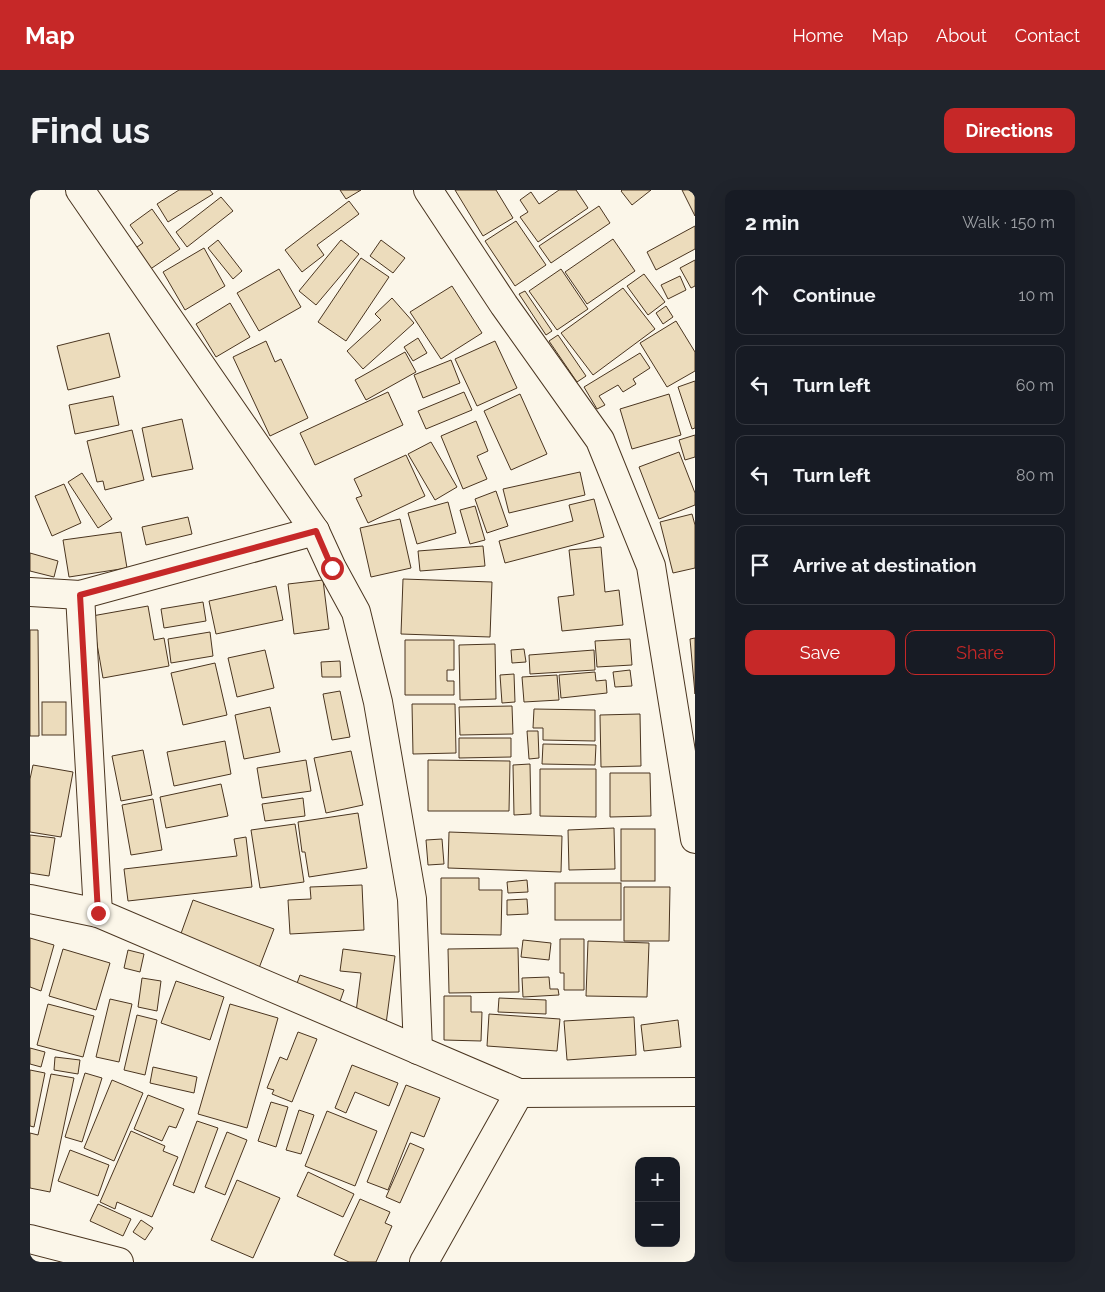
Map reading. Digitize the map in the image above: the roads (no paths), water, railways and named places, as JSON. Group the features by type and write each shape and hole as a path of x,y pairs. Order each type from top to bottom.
{"street":[{"path":"80,190 316,531 332,568 356,612 378,702 412,899 418,1050"},
{"path":"428,190 504,305 600,440 651,566 695,839"},
{"path":"30,592 80,595 316,531"},
{"path":"80,595 98,913"},
{"path":"30,899 98,913 519,1093 695,1092"},
{"path":"424,1262 519,1093"},
{"path":"30,1239 119,1262"}]}
